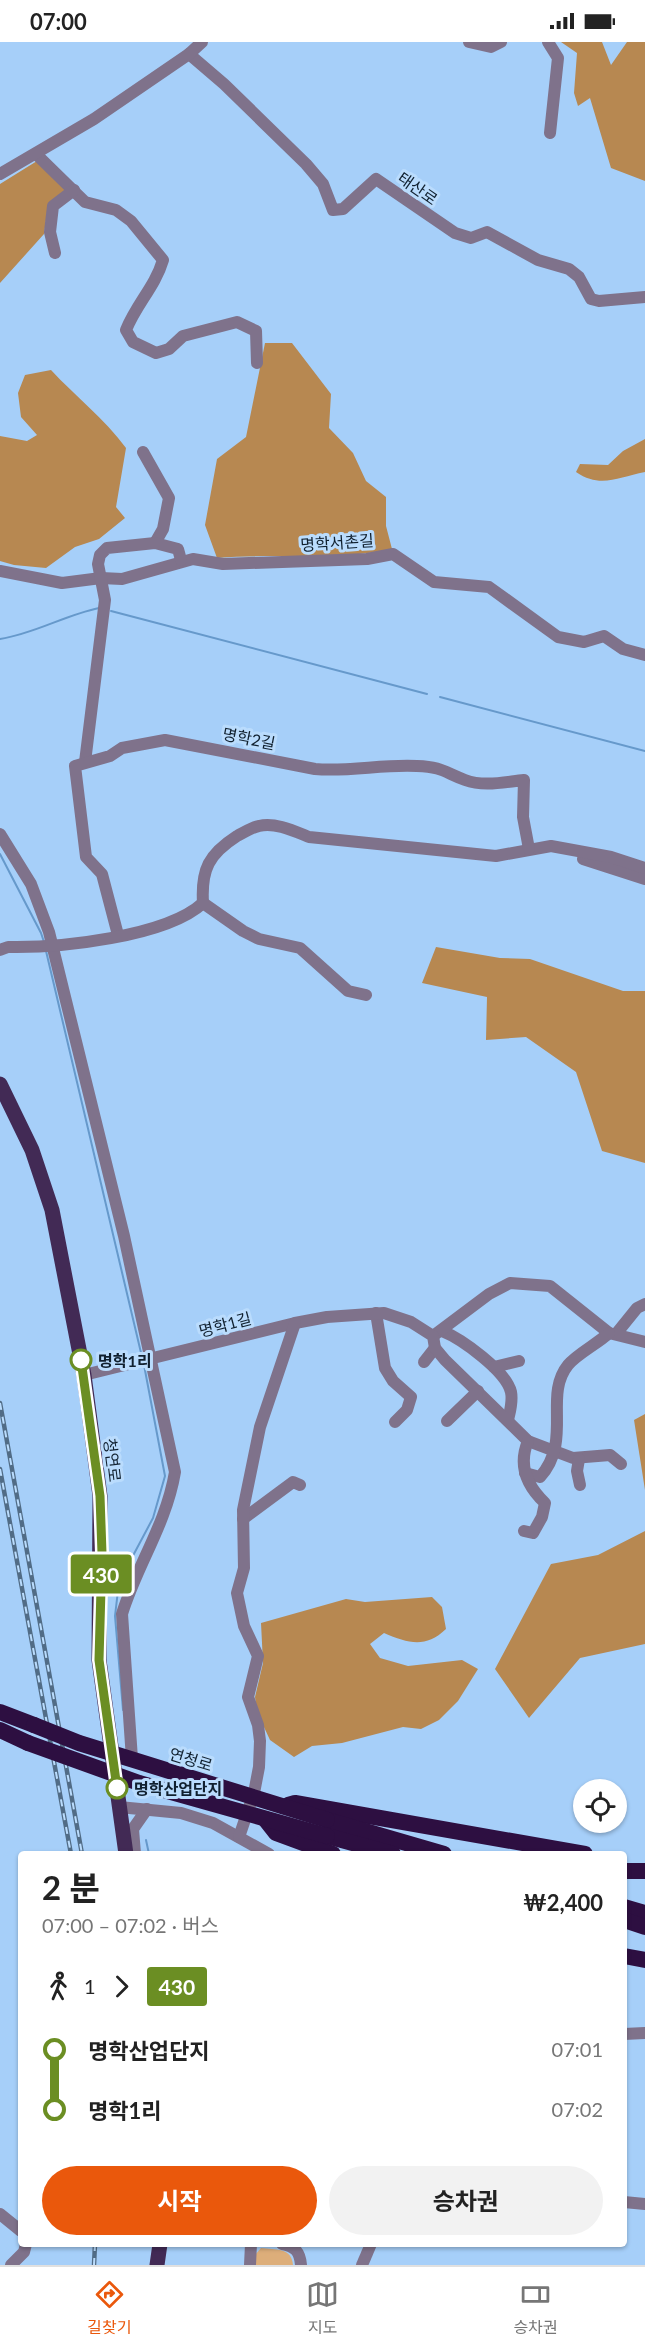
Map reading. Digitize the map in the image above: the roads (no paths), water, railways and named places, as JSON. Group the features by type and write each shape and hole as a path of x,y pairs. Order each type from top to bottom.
{"highway":[{"name":"연청로","path":"0,1712 132,1759 284,1806 327,1834 426,1851"},
{"name":"연청로","path":"0,1730 28,1743 139,1783 383,1851"},
{"path":"327,1834 546,1851"},
{"path":"627,1871 645,1871"},
{"path":"627,1908 645,1914"},
{"path":"627,1921 645,1927"},
{"path":"627,1957 645,1960"}],"main road":[{"name":"청연로","path":"0,1084 32,1150 52,1210 84,1375 100,1496 102,1553 99,1660 126,1851"},
{"path":"157,2265 160,2247"}],"street":[{"path":"0,174 94,119 189,54 201,42"},
{"path":"469,42 491,47 501,42"},
{"path":"548,42 558,58 550,133"},
{"name":"태산로","path":"189,54 224,84 306,164 322,184 333,210 343,209 376,179 455,233 471,238 487,232 538,260 569,269 579,278 591,299 599,301 645,297"},
{"path":"37,154 85,202 116,210 131,221 163,260 157,280 137,305 126,330 133,342 156,353 169,349 183,336 237,322 256,331 257,363"},
{"path":"55,253 50,232 53,206 74,190"},
{"path":"143,452 169,498 163,529 155,543"},
{"path":"118,935 102,874 86,857 75,766 85,762 105,600 98,564 100,555 106,548 155,543 178,549 181,561"},
{"name":"명학서촌길","path":"0,571 62,583 101,578 122,579 193,559 223,564 282,563 367,559 393,554 434,582 489,587 558,637 584,642 604,636 623,649 645,655"},
{"name":"명학2길","path":"85,762 110,756 122,748 165,740 315,769 337,771 363,766 415,766 443,768 463,779 489,784 524,780 523,817 529,849"},
{"path":"366,995 348,991 300,948 259,939 243,931 204,903 202,884 213,855 226,843 259,826 287,829 309,837 466,854 496,856 551,846 576,850 645,868"},
{"path":"0,834 31,884 45,946 124,1236 149,1361 175,1472 170,1501 128,1594 122,1614 132,1759"},
{"path":"529,849 592,861 645,879"},
{"path":"0,950 8,947 86,943 177,920 190,915 204,903"},
{"path":"424,1362 437,1338 489,1294 510,1283 550,1286 612,1333 645,1342"},
{"path":"525,1473 540,1477 556,1452 558,1390 568,1365 612,1333 636,1308 645,1304"},
{"path":"376,1313 385,1368 393,1381 411,1397 407,1410 395,1422"},
{"name":"명학1길","path":"84,1375 149,1361 295,1323 384,1313 411,1322 494,1367 511,1390 512,1402 508,1420"},
{"path":"239,1837 254,1793 259,1767 260,1741 258,1725 248,1697 258,1656 244,1626 237,1593 244,1568 243,1519 260,1427 295,1323"},
{"name":"명학1길","path":"437,1338 478,1390 528,1440 579,1459 603,1454 610,1455 621,1464"},
{"path":"494,1367 519,1361"},
{"path":"447,1421 478,1390"},
{"path":"524,1531 533,1533 542,1517 545,1503 533,1492 525,1473 522,1455 528,1440"},
{"path":"579,1459 577,1471 580,1485"},
{"path":"243,1519 292,1482 300,1485"},
{"path":"119,1807 191,1816 213,1823 264,1851"},
{"path":"135,1851 133,1829 147,1809"},
{"path":"627,2034 645,2033"},
{"path":"627,2202 645,2204"},
{"path":"0,2214 18,2229"},
{"path":"11,2265 24,2252 25,2247"},
{"path":"250,2265 251,2247"},
{"path":"293,2247 298,2253 300,2265"},
{"path":"362,2265 370,2247"}],"waterway":[{"path":"0,639 13,637 99,608"},
{"path":"111,611 427,694"},
{"path":"440,697 645,751"},
{"path":"0,854 44,942"},
{"path":"46,951 142,1357"},
{"path":"123,1710 115,1616 119,1582 153,1518 165,1476 144,1365"},
{"path":"146,1840 148,1851"}],"railway":[{"path":"0,1403 81,1851"},
{"path":"0,1469 70,1851"},
{"path":"94,2265 95,2247"}],"place":[{"name":"명학1리","path":"81,1360"},
{"name":"명학산업단지","path":"117,1788"}]}
